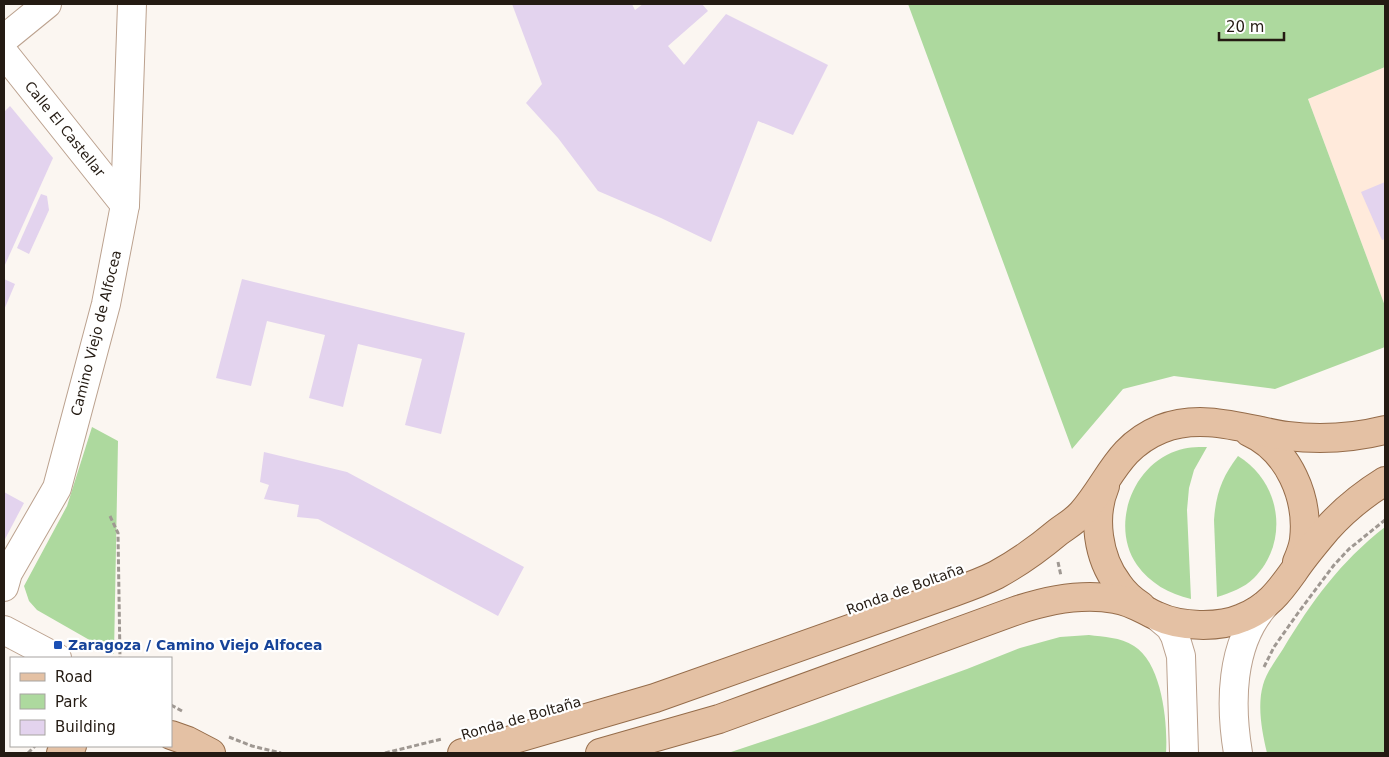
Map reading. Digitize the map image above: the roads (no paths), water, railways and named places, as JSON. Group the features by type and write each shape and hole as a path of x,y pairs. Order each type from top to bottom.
{"main road":[{"name":"Ronda de Boltaña","path":"456,745 487,747 655,698 944,596 996,575 1033,552 1082,513 1111,471 1131,447 1160,430 1175,424 1194,421 1230,424 1286,436 1313,438 1352,436 1385,430"},
{"name":"Ronda de Boltaña","path":"1230,424 1253,434 1274,449 1283,460 1299,490 1305,524 1304,542 1294,570"},
{"name":"Ronda de Boltaña","path":"1111,471 1103,491 1098,521 1099,538 1103,554 1118,584 1128,596 1151,613"},
{"name":"Ronda de Boltaña","path":"600,753 719,719 1039,603 1065,598 1102,597 1128,602 1177,622 1200,625 1240,620 1264,606 1276,596 1294,570 1327,530 1351,505 1385,481"},
{"path":"172,735 211,753"}],"street":[{"path":"4,39 47,4"},
{"name":"Camino Viejo de Alfocea","path":"4,587 8,573 57,488 106,304 125,205 132,4"},
{"name":"Calle El Castellar","path":"4,53 125,205"},
{"path":"1238,753 1235,737 1233,696 1235,676 1243,643 1256,615 1264,606"},
{"path":"1151,613 1170,627 1182,656 1184,753"},
{"path":"4,630 36,651 54,657"}],"place":[{"name":"Zaragoza / Camino Viejo Alfocea","path":"58,645"}]}
